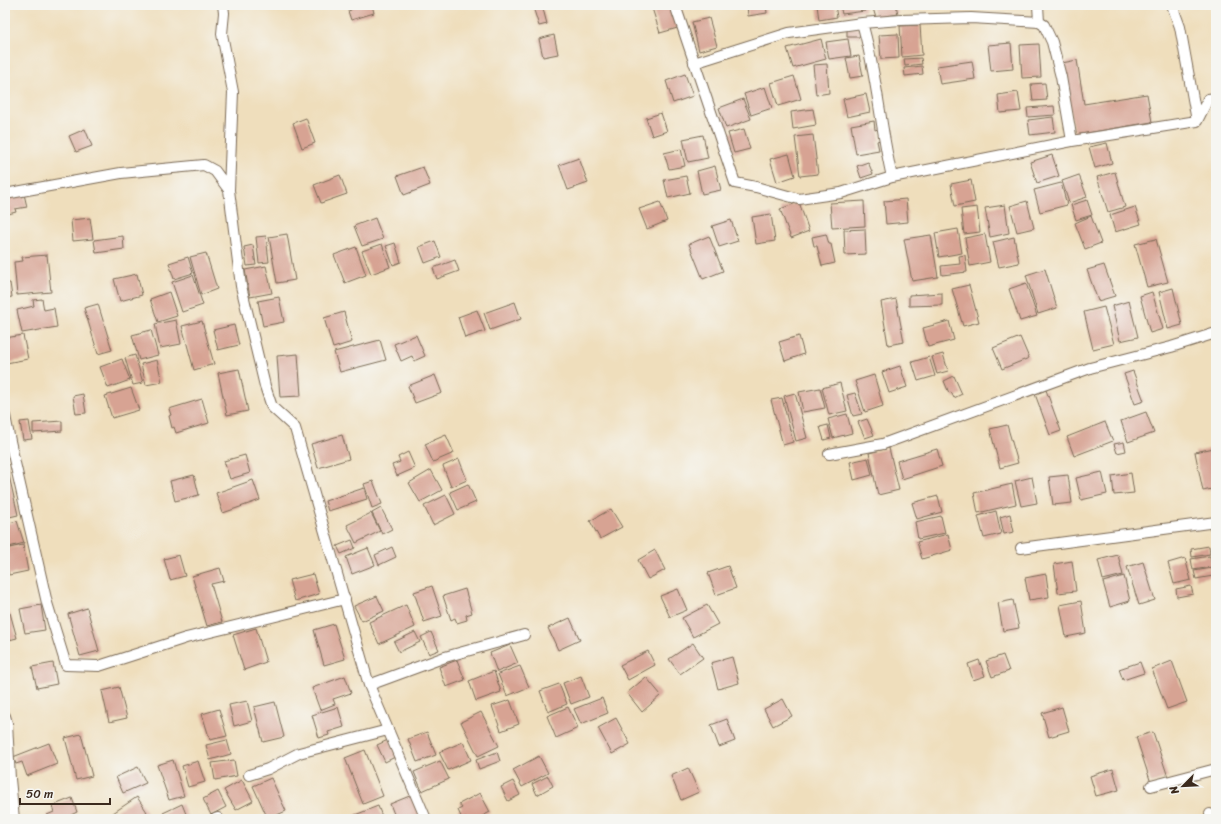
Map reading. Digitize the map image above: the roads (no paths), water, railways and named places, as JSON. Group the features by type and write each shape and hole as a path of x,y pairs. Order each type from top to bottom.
{"street":[{"path":"224,5 222,34 233,92 230,190 241,286 265,386 272,407 295,428 369,685 426,819"},
{"path":"675,5 735,183 799,198 841,193 892,177 1072,141 1197,121"},
{"path":"1038,5 1039,22"},
{"path":"1172,5 1180,27 1197,121"},
{"path":"694,63 789,32 862,23 971,18 1039,22 1044,25 1052,42 1072,141"},
{"path":"862,23 869,48 892,177"},
{"path":"1197,121 1208,99 1216,98"},
{"path":"5,194 121,173 204,166 215,171 230,190"},
{"path":"829,454 883,444 1090,368 1171,347 1216,333"},
{"path":"5,416 8,443 47,603 66,665 99,666 186,638 345,599"},
{"path":"1021,548 1216,522"},
{"path":"369,685 445,656 524,635"},
{"path":"5,716 7,723 7,780 14,819"},
{"path":"249,775 268,770 299,754 388,730"},
{"path":"1151,786 1216,769"}]}
